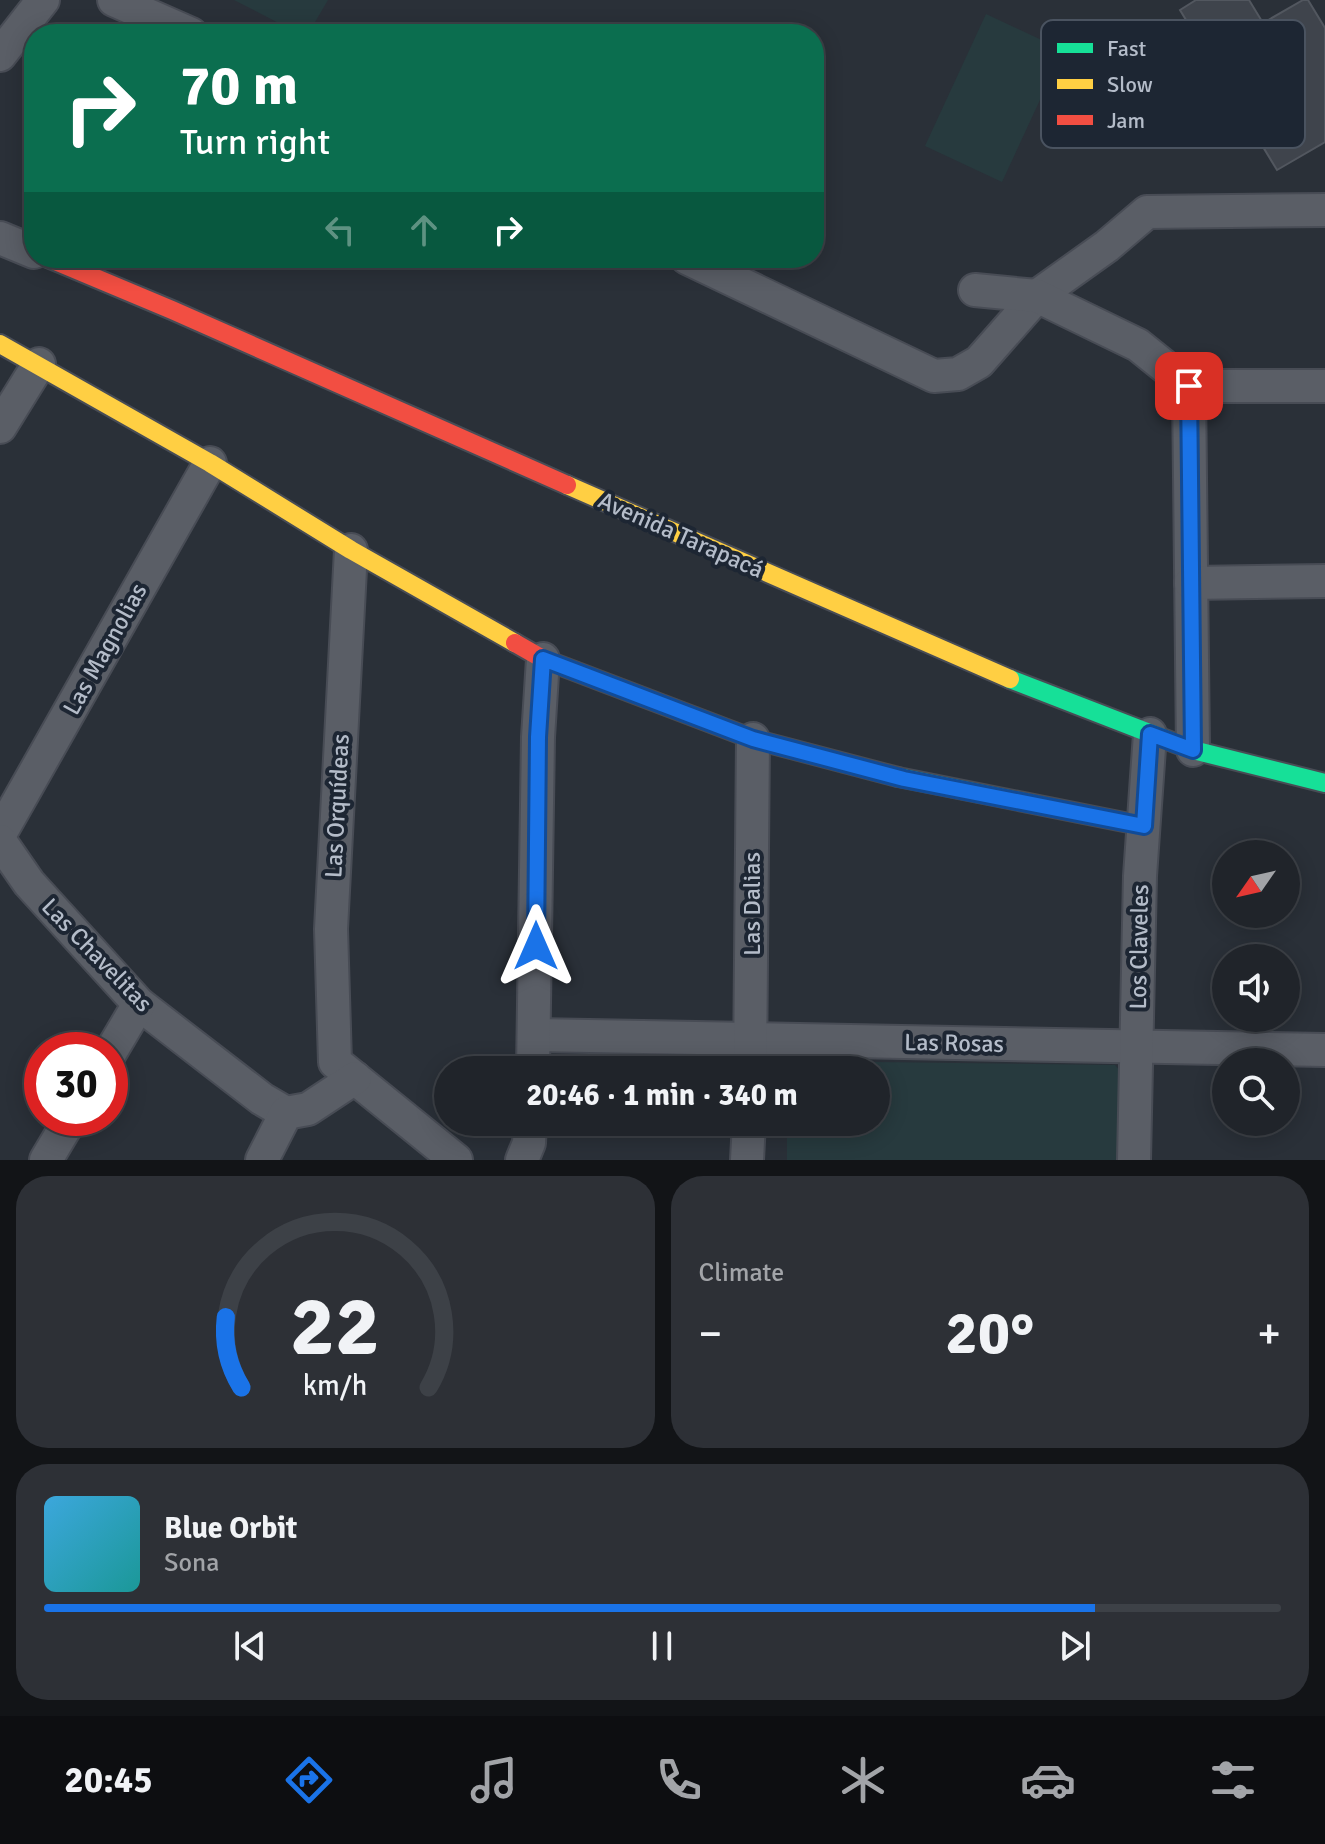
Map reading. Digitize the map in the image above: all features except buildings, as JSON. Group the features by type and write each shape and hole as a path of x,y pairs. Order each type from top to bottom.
{"street":[{"path":"24,24 43,0"},
{"path":"114,0 168,24"},
{"path":"0,55 24,24"},
{"path":"708,268 934,376 958,374 979,362 1037,296 1107,246 1147,212 1325,210"},
{"path":"0,238 24,248"},
{"name":"Avenida Tarapacá","path":"72,268 980,668 1193,750 1325,783"},
{"path":"975,290 1037,296 1138,345 1189,386 1325,386"},
{"path":"0,344 210,463 351,550 543,659 753,739 904,779 1144,826"},
{"path":"0,427 39,364"},
{"path":"1189,386 1193,750"},
{"name":"Las Magnolias","path":"0,834 210,463"},
{"name":"Las Orquídeas","path":"345,1070 331,929 351,550"},
{"path":"1191,583 1325,581"},
{"path":"534,1056 538,737 543,659"},
{"name":"Los Claveles","path":"1134,1160 1144,826 1150,734"},
{"name":"Las Dalias","path":"751,1054 753,739"},
{"name":"Las Chavelitas","path":"0,841 29,883 139,1004 262,1099 286,1113"},
{"path":"122,1032 139,1004"},
{"name":"Las Rosas","path":"535,1035 751,1054 1136,1046 1325,1050"},
{"path":"262,1160 286,1113 308,1109 345,1070 456,1160"},
{"path":"46,1160 60,1136"},
{"path":"522,1160 529,1136"},
{"path":"747,1160 748,1136"}],"green space":[{"path":"234,0 328,0 314,24 281,24"},
{"path":"986,14 1041,40 1041,98 1002,182 925,146"},
{"path":"890,1062 1115,1065 1122,1073 1119,1160 787,1160 787,1136 890,1136"}],"traffic: fast":[{"path":"1010,679 1193,750 1325,783"},
{"path":"898,777 1144,826"}],"traffic: slow":[{"path":"0,344 210,463 351,550 515,643"},
{"path":"567,485 1010,679"}],"traffic: jam":[{"path":"72,268 567,485"},
{"path":"515,643 543,659 753,739 898,777"}],"route":[{"path":"536,946 538,737 543,659 753,739 904,779 1144,826 1150,734 1193,750 1189,386"}]}
